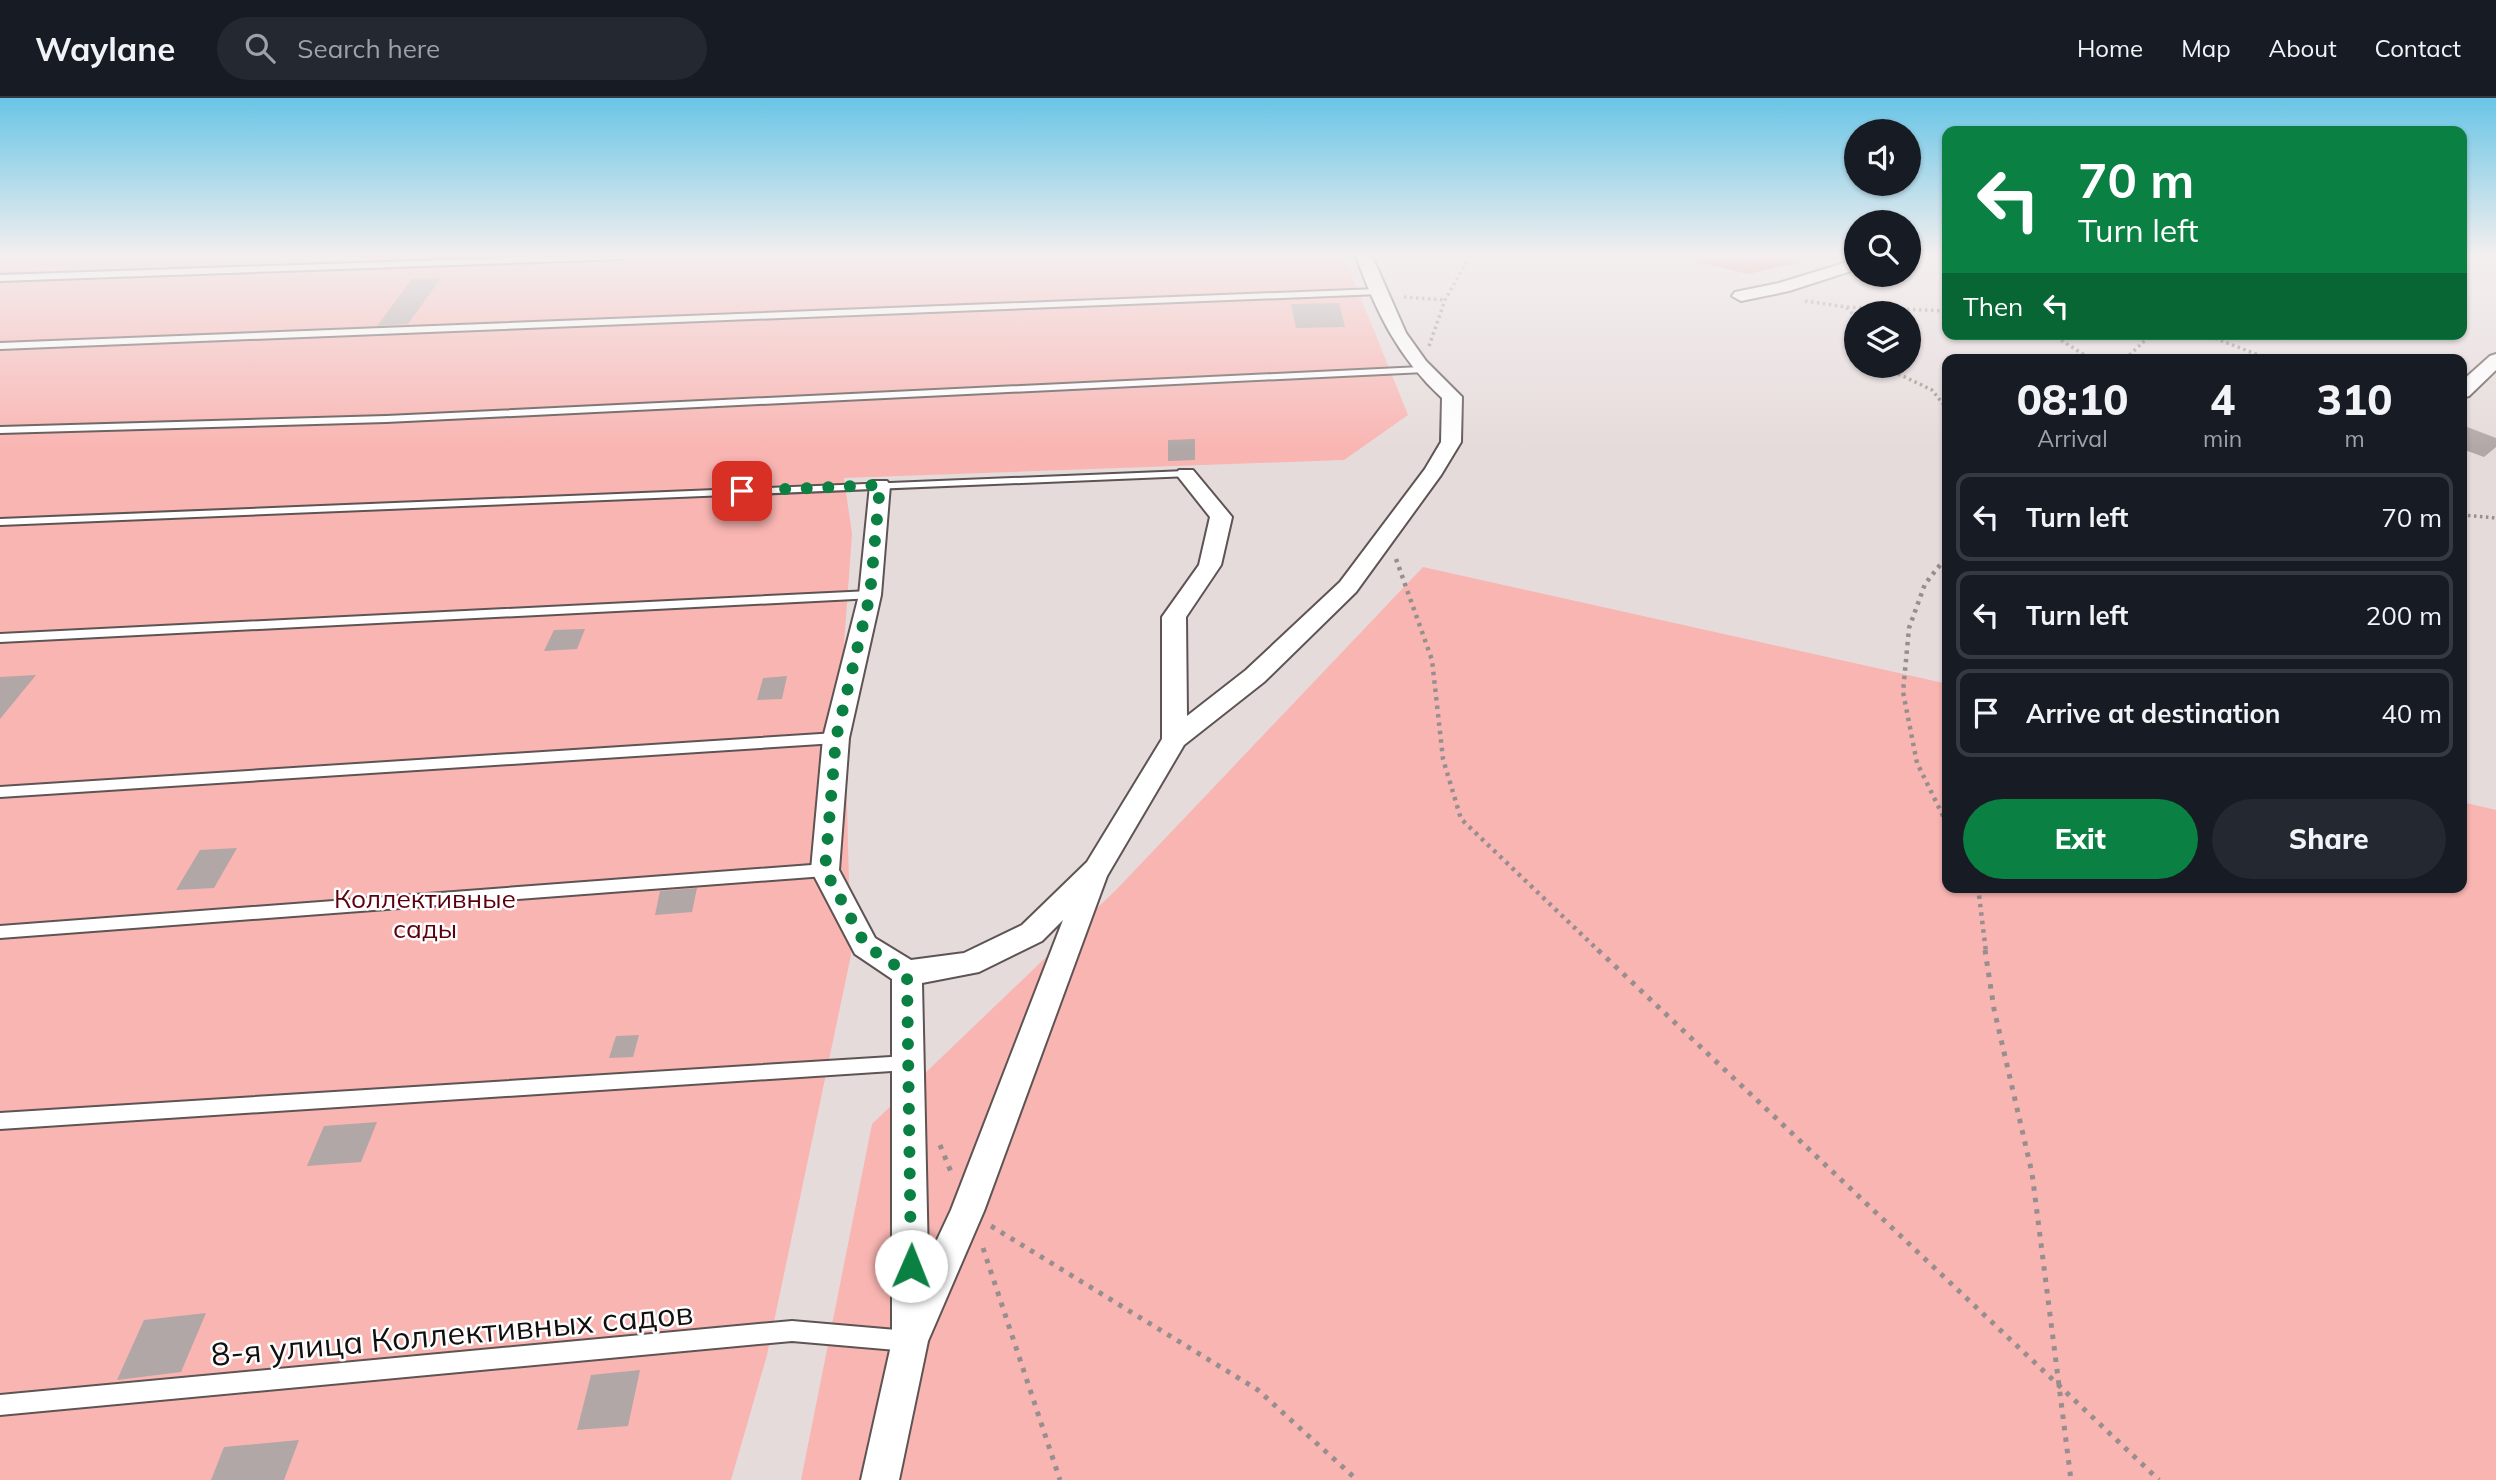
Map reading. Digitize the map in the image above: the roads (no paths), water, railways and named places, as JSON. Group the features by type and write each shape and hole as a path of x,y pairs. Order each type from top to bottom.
{"street":[{"path":"880,1480 910,1341 967,1211 1097,869 1175,739 1255,676 1348,587 1434,471 1451,442 1452,397 1421,370 1389,320"},
{"path":"2467,387 2496,360"},
{"path":"1175,739 1174,617 1210,565 1221,517 1186,474"},
{"path":"880,485 870,595 836,738 825,870 866,946 907,973 969,964 1032,933 1097,869"},
{"path":"907,973 910,1341"}],"lane":[{"path":"0,346 650,320"},
{"path":"0,430 386,419 1421,370"},
{"path":"0,522 1186,474"},
{"path":"0,638 870,595"},
{"path":"0,792 836,738"},
{"path":"0,932 825,870"},
{"path":"0,1121 907,1063"},
{"name":"8-я улица Коллективных садов","path":"0,1405 792,1331 910,1341"}],"park label":[{"name":"Коллективные сады","path":"425,913"}]}
